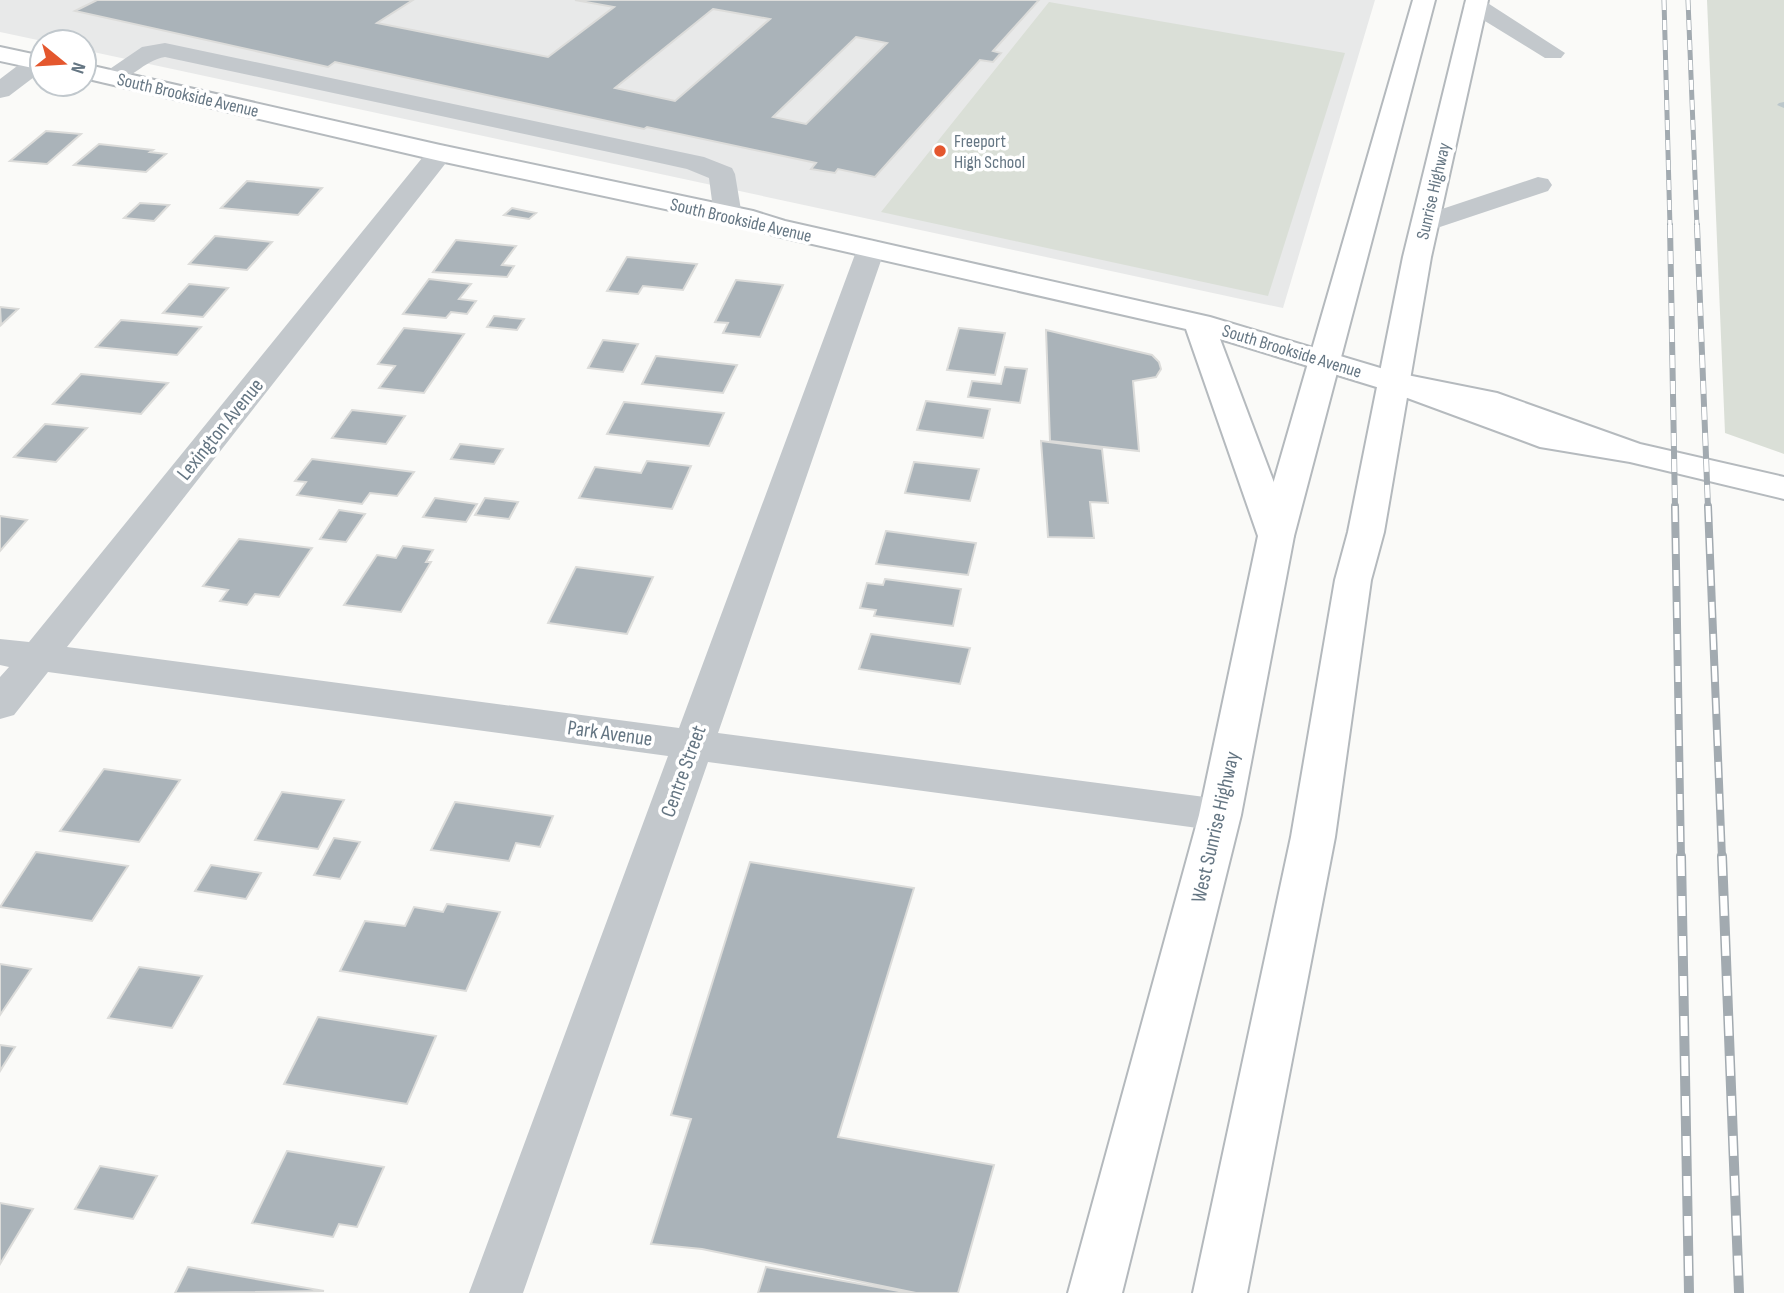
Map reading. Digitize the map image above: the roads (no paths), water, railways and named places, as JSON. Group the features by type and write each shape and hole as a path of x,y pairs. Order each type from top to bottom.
{"main road":[{"path":"1323,359 1424,0"},
{"name":"Sunrise Highway","path":"1394,382 1425,224 1476,3"},
{"path":"0,54 28,60"},
{"name":"South Brookside Avenue","path":"98,74 440,153 728,216 753,219 777,228 1199,323 1394,382 1439,386 1476,395 1630,452 1784,488"},
{"path":"1199,323 1276,536"},
{"name":"West Sunrise Highway","path":"1096,1293 1220,815 1276,536 1323,359"},
{"path":"1220,1293 1313,837 1353,580 1394,382"}],"street":[{"path":"1476,3 1553,53"},
{"path":"98,74 150,52 165,50 695,163 722,174 728,216"},
{"path":"0,92 28,71"},
{"name":"Lexington Avenue","path":"0,705 19,654 440,153"},
{"path":"1425,224 1538,185"},
{"name":"Centre Street","path":"496,1293 871,249"},
{"name":"Park Avenue","path":"19,654 1220,815"}],"railway":[{"path":"1664,0 1670,227"},
{"path":"1688,0 1697,227"},
{"path":"1670,225 1675,508"},
{"path":"1697,225 1708,508"},
{"path":"1675,506 1681,858"},
{"path":"1708,506 1722,858"},
{"path":"1681,856 1689,1293"},
{"path":"1722,856 1739,1293"}],"place":[{"name":"Freeport High School","path":"940,151"}]}
